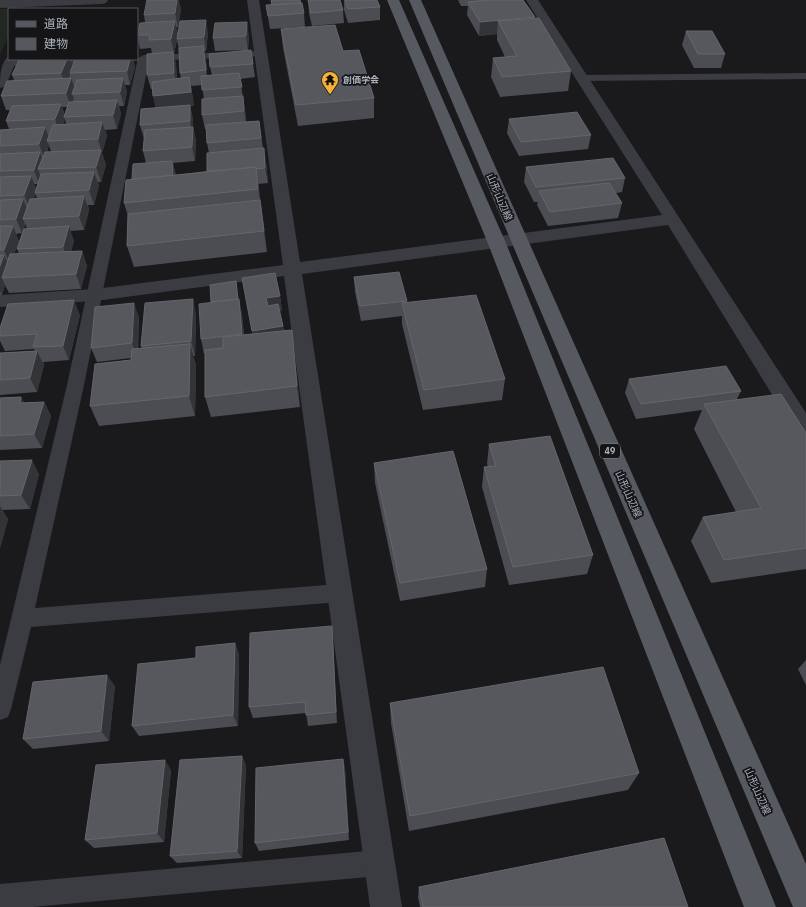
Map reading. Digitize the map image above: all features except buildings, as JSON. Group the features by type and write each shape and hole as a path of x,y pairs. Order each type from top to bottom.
{"main road":[{"path":"393,0 496,241 760,907"},
{"name":"山形山辺線","path":"415,0 517,239 806,900"}],"street":[{"path":"0,4 32,6 102,0"},
{"path":"253,0 386,907"},
{"path":"532,0 673,219 806,431"},
{"path":"0,301 95,295 496,241 673,219"}],"lane":[{"path":"0,709 23,618 95,295 141,59 260,54"},
{"path":"0,85 11,61 69,60"},
{"path":"581,78 806,76"},
{"path":"23,618 340,593"},
{"path":"0,898 379,863"}],"shaded area":[{"path":"0,9 8,9 8,36 0,55"}],"place":[{"name":"創価学会","path":"330,95"}]}
